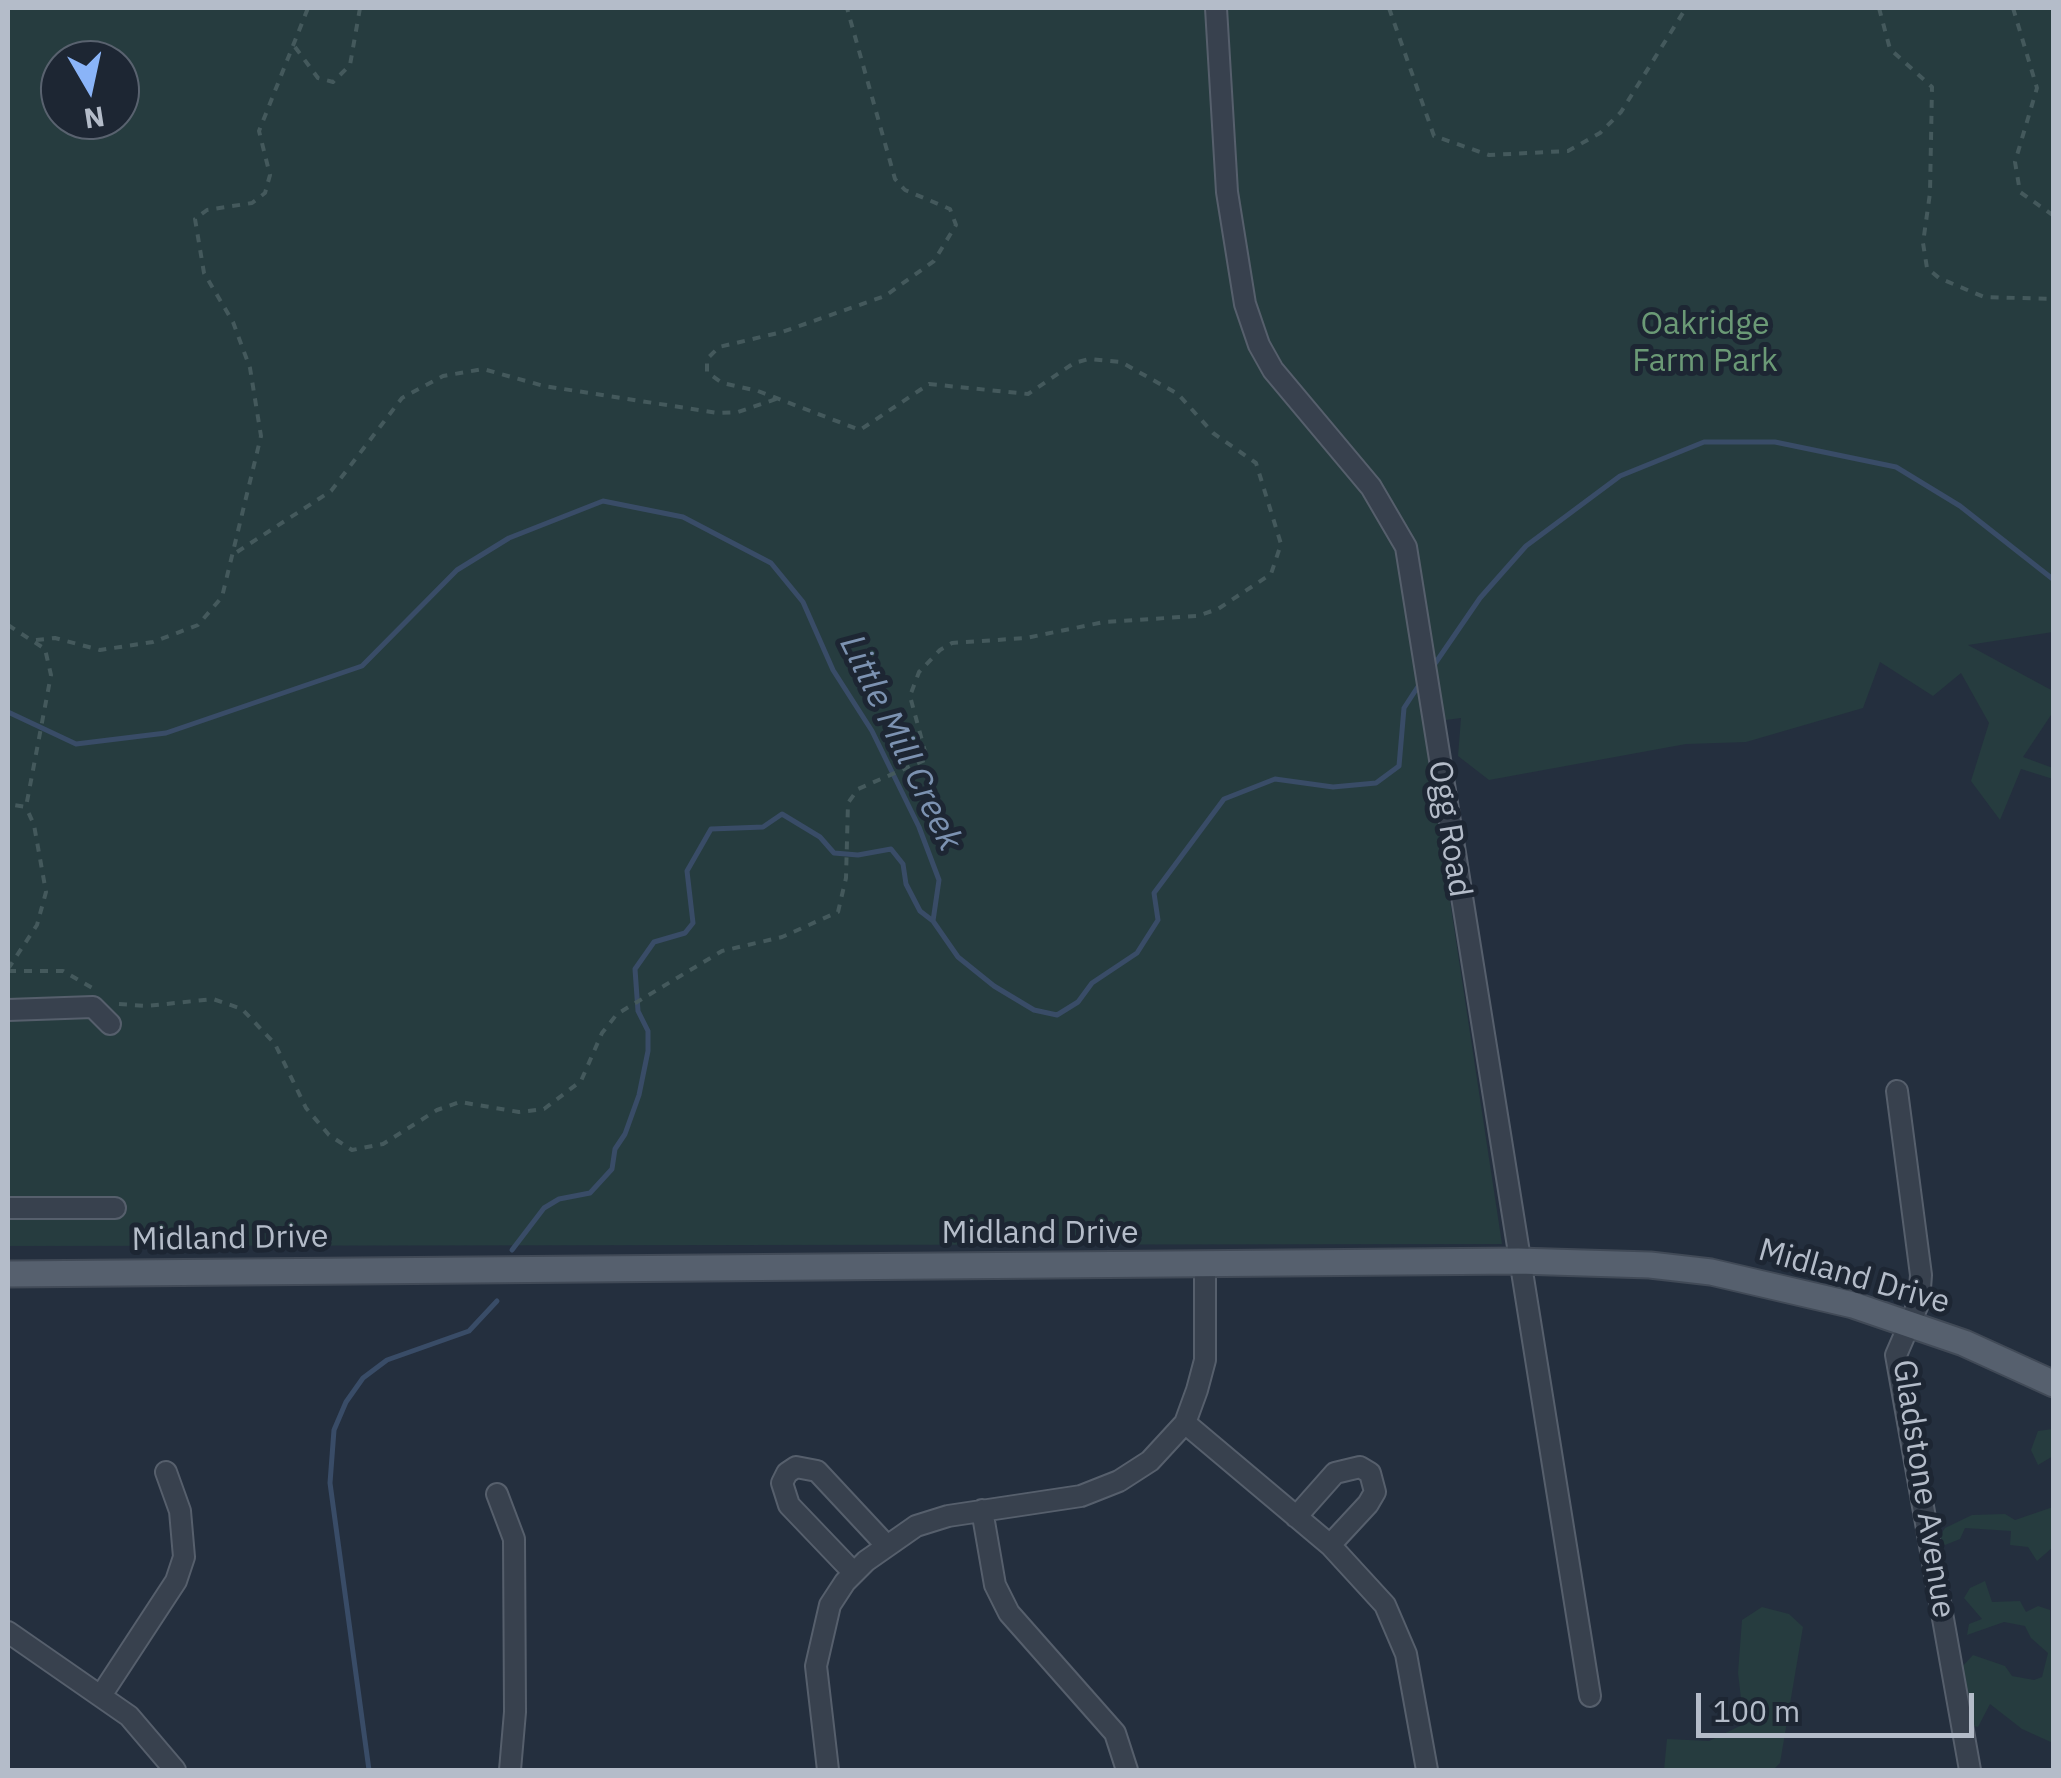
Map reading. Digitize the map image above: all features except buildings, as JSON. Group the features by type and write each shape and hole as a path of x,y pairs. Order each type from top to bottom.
{"main road":[{"name":"Midland Drive","path":"8,1274 1518,1261 1650,1265 1710,1272 1809,1293 1964,1343 2054,1384"}],"street":[{"name":"Ogg Road","path":"1216,8 1227,192 1245,304 1254,331 1272,370 1396,524 1412,576 1590,1696"},
{"path":"8,1010 94,1007 110,1024"},
{"name":"Gladstone Avenue","path":"1897,1091 1921,1275 1919,1302 1896,1356 1970,1770"},
{"path":"8,1208 116,1208"},
{"path":"828,1770 816,1666 830,1605 854,1573 916,1526 982,1510 1051,1503 1119,1482 1158,1453 1185,1422 1205,1360 1206,1266"},
{"path":"1185,1422 1368,1582 1399,1630 1413,1682 1428,1770"},
{"path":"1296,1517 1334,1473 1360,1466 1370,1473 1375,1492 1330,1545"},
{"path":"854,1573 789,1505 782,1482 787,1474 796,1467 818,1471 886,1545"},
{"path":"102,1694 176,1582 184,1557 180,1511 166,1472"},
{"path":"496,1494 514,1539 515,1712 510,1770"},
{"path":"982,1510 995,1585 1009,1614 1114,1733 1127,1770"},
{"path":"8,1632 102,1694 142,1730 174,1770"}],"path":[{"path":"36,640 56,638 116,650 180,633 212,612 222,596 258,461 258,403 243,346 204,273 195,219 207,210 252,203 265,193 270,175 259,130 308,8"},
{"path":"295,48 318,78 333,82 350,66 360,8"},
{"path":"110,1001 147,1006 213,999 242,1009 276,1044 306,1108 329,1135 352,1150 383,1144 450,1104 473,1102 520,1112 555,1103 581,1081 602,1032 616,1014 735,946 782,937 831,917 843,903 848,803 853,794 927,760 928,752 912,709 913,682 929,660 952,643 1026,638 1104,622 1197,616 1261,584 1279,560 1281,544 1256,462 1213,433 1178,394 1145,372 1104,359 1074,363 1028,394 929,384 860,430 779,398 714,380 706,372 708,359 719,346 782,332 885,296 934,261 956,225 950,209 905,190 895,178 847,8"},
{"path":"1389,8 1434,136 1489,155 1568,151 1600,133 1621,112 1686,8"},
{"path":"1879,8 1890,49 1932,87 1930,193 1923,243 1927,268 1939,278 1984,297 2054,299"},
{"path":"2013,8 2038,88 2014,162 2020,192 2054,216"},
{"path":"236,552 331,491 402,398 443,376 483,369 544,386 718,413 738,412 779,398"},
{"path":"8,626 36,640 50,661 26,807 34,825 46,892 36,926 8,970"},
{"path":"8,804 26,807"},
{"path":"8,970 63,971 101,994"}],"green space":[{"name":"Oakridge Farm Park","path":"8,8 2053,8 2053,632 1968,645 2053,691 2053,712 2023,757 2053,768 2053,779 2021,769 2000,820 1971,781 1989,723 1961,673 1933,696 1880,662 1863,708 1746,742 1686,744 1489,780 1458,756 1461,718 1423,723 1502,1244 8,1246"},
{"path":"2053,1429 2053,1456 2038,1465 2031,1450 2038,1431"},
{"path":"2053,1507 2053,1547 2037,1561 2028,1547 2010,1545 2011,1531 1965,1528 1960,1539 1945,1545 1937,1540 1945,1528 1972,1515 2005,1514 2015,1520"},
{"path":"1985,1581 1992,1602 2020,1601 2026,1612 2038,1606 2050,1610 2053,1743 2022,1729 1990,1704 1978,1727 1967,1724 1967,1686 1960,1669 1973,1655 2005,1666 2012,1676 2034,1680 2042,1677 2048,1653 2031,1638 2025,1626 2004,1622 1967,1635 1969,1624 1982,1619 1964,1598 1970,1588"},
{"path":"1762,1607 1789,1614 1803,1627 1780,1763 1773,1770 1664,1770 1667,1739 1709,1741 1744,1724 1738,1673 1742,1620"}],"waterway":[{"name":"Little Mill Creek","path":"1432,668 1480,598 1526,546 1620,476 1704,442 1775,442 1896,467 1960,506 2054,580"},
{"name":"Little Mill Creek","path":"8,712 76,744 166,733 362,666 457,570 509,538 603,501 683,517 771,563 803,602 833,670 872,731 919,827 939,880 933,921 958,957 994,986 1034,1010 1057,1015 1078,1002 1092,983 1137,953 1158,920 1154,893 1224,799 1275,779 1333,787 1376,783 1399,766 1404,708 1419,685"},
{"path":"512,1250 544,1208 559,1199 590,1193 612,1169 615,1149 625,1134 639,1095 648,1051 648,1031 638,1011 635,969 654,942 685,933 693,923 687,871 711,829 763,827 782,814 820,837 834,853 858,855 891,849 903,864 906,884 920,911 933,921"},
{"path":"369,1770 330,1483 334,1430 346,1402 363,1378 387,1360 469,1331 497,1301"}]}
